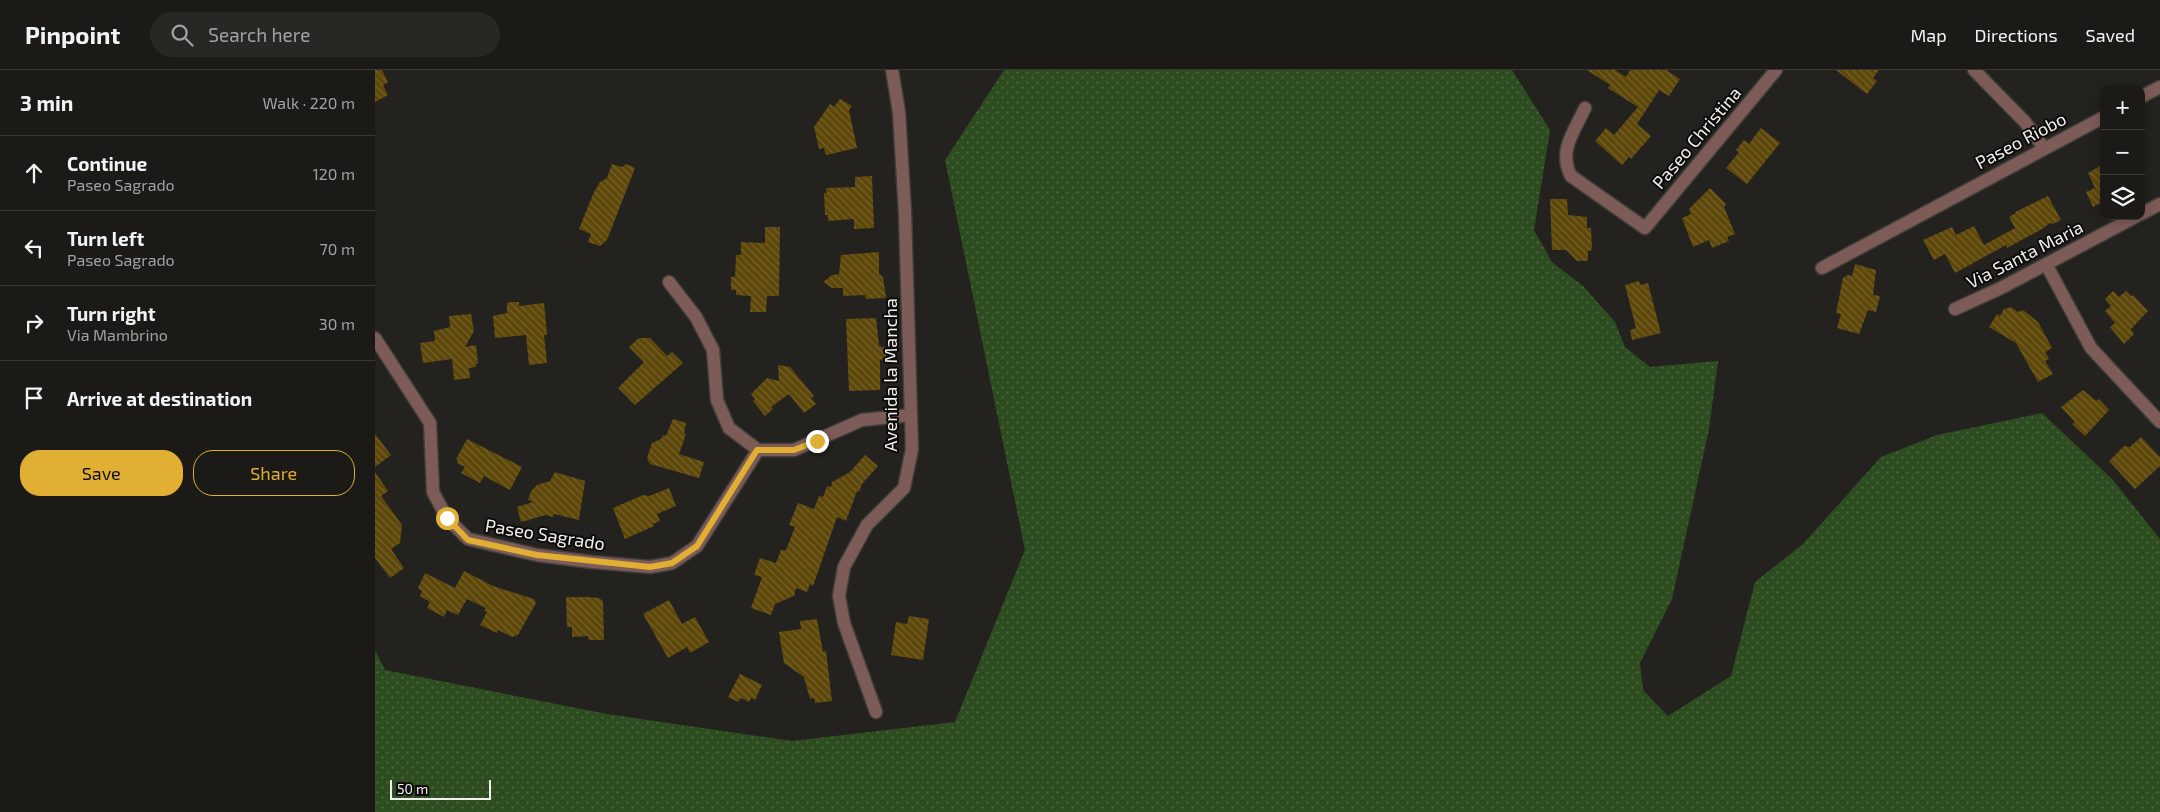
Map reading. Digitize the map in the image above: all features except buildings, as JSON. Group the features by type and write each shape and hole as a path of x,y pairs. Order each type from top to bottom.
{"street":[{"name":"Avenida la Mancha","path":"876,712 844,623 839,596 844,567 867,525 904,488 911,449 908,273 901,134 892,70"},
{"name":"Paseo Christina","path":"1585,108 1565,152 1566,168 1571,176 1645,228 1776,70"},
{"path":"1974,70 2025,122 2044,148"},
{"path":"2145,95 2160,87"},
{"name":"Paseo Riobo","path":"1822,268 2100,119"},
{"path":"2145,212 2160,204"},
{"name":"Via Santa Maria","path":"1955,309 2129,220"},
{"path":"2046,264 2091,348 2160,422"},
{"path":"669,282 696,317 713,350 717,400 729,428 757,450 794,450 862,420 911,415"},
{"name":"Paseo Sagrado","path":"375,338 430,423 433,492 447,518 468,540 537,555 592,562 650,567 672,563 697,546 757,450"}],"green space":[{"path":"1004,70 1512,70 1550,130 1534,230 1552,262 1583,286 1615,322 1625,347 1650,367 1718,361 1709,429 1672,599 1640,663 1643,690 1668,716 1731,676 1755,582 1803,544 1881,457 1937,435 2042,413 2112,479 2160,539 2160,812 375,812 375,650 385,670 607,714 792,741 955,722 1025,550 945,160"}],"route":[{"path":"447,518 468,540 537,555 650,567 672,563 697,546 757,450 794,450 817,441"}]}
